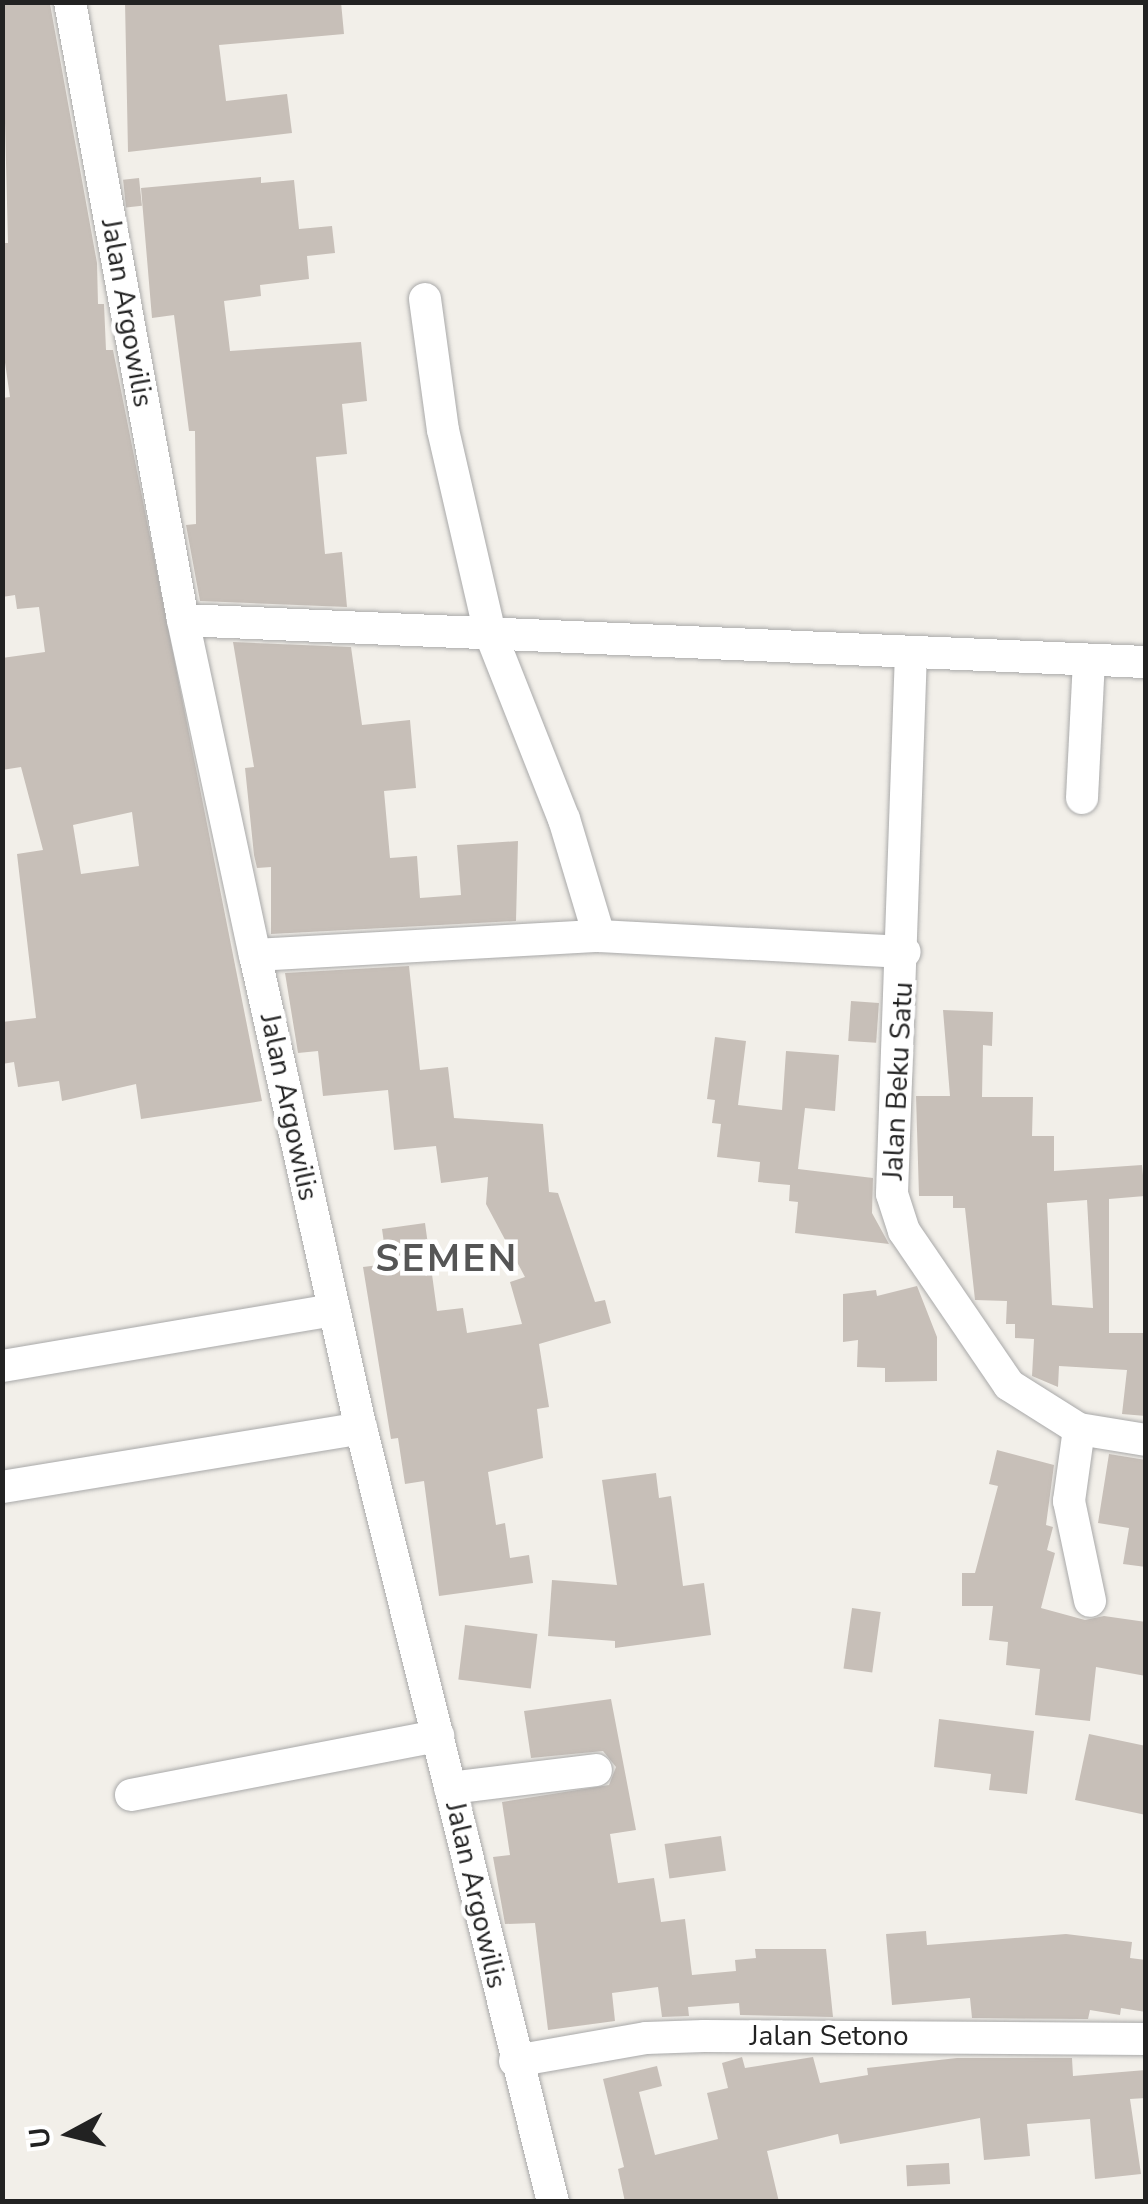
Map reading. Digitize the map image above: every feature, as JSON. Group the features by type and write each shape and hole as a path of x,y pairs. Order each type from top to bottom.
{"street":[{"name":"Jalan Argowilis","path":"70,2 184,620 255,956 361,1428 553,2202"},
{"path":"425,299 443,430 489,630 564,818 599,936"},
{"path":"184,620 489,630 1146,662"},
{"name":"Jalan Beku Satu","path":"911,652 905,952 889,1165 904,1231 986,1361 1036,1406 1079,1429 1146,1440"},
{"path":"1082,798 1089,660"},
{"path":"255,956 599,936 905,952"},
{"path":"2,1366 334,1310"},
{"path":"2,1487 361,1428"},
{"path":"1079,1429 1068,1501 1090,1601"},
{"path":"131,1794 438,1736"},
{"path":"450,1788 596,1770"},
{"name":"Jalan Setono","path":"515,2061 646,2038 1146,2039"}],"building":[{"path":"2,2 50,4 97,263 98,304 104,304 106,350 113,350 262,1101 141,1119 136,1084 62,1101 59,1081 18,1087 14,1062 2,1064 2,1022 36,1018 17,854 43,850 21,767 2,770 2,658 45,652 39,607 17,609 15,595 2,597 2,398 10,397 2,342 2,243 8,243","holes":["132,812 139,866 81,874 73,825"]},
{"path":"125,2 341,2 344,34 219,45 226,101 287,94 292,133 128,152"},
{"path":"261,177 261,183 294,180 299,229 332,226 335,253 307,256 309,279 260,285 261,296 224,301 230,351 361,342 367,401 342,404 347,454 316,457 325,554 342,552 347,607 200,601 186,525 196,524 195,431 189,431 174,315 152,318 141,188"},
{"path":"139,178 142,206 126,208 123,180"},
{"path":"233,642 351,647 362,725 410,720 416,788 384,791 390,858 417,856 420,898 461,895 457,845 518,841 516,921 271,934 271,867 257,868 254,855 245,768 254,767"},
{"path":"409,966 420,1070 448,1067 454,1118 543,1124 549,1192 558,1193 595,1302 605,1300 611,1323 539,1344 549,1407 537,1409 543,1458 488,1472 496,1525 505,1523 510,1558 529,1555 533,1583 439,1596 424,1481 405,1484 398,1438 391,1439 363,1267 387,1264 382,1229 425,1223 437,1311 463,1308 467,1333 522,1324 510,1282 525,1277 486,1204 488,1177 441,1183 436,1146 394,1150 388,1090 323,1096 318,1051 298,1053 285,973"},
{"path":"851,1001 879,1003 876,1043 848,1041"},
{"path":"943,1010 993,1012 992,1046 983,1045 982,1097 1033,1097 1032,1136 1054,1136 1054,1171 1142,1165 1145,1196 1109,1199 1109,1333 1146,1333 1146,1416 1122,1414 1127,1370 1059,1366 1058,1387 1032,1376 1034,1339 1015,1338 1015,1324 1006,1324 1007,1301 975,1300 965,1208 953,1208 953,1196 919,1196 916,1096 950,1096","holes":["1087,1200 1093,1308 1052,1305 1047,1203"]},
{"path":"715,1037 746,1041 738,1105 782,1110 786,1051 839,1055 835,1111 805,1108 798,1169 873,1178 872,1213 889,1244 795,1233 798,1202 789,1201 790,1185 758,1182 760,1162 717,1157 721,1124 712,1123 715,1100 707,1099"},
{"path":"917,1286 937,1337 937,1381 885,1382 885,1368 857,1367 858,1340 843,1342 843,1294 876,1290 877,1296"},
{"path":"997,1450 1054,1465 1046,1525 1053,1527 1047,1550 1055,1553 1041,1608 1085,1620 1104,1616 1146,1622 1146,1676 1096,1667 1090,1721 1035,1715 1040,1669 1006,1665 1008,1642 989,1640 993,1606 962,1606 962,1573 975,1573 998,1486 989,1484"},
{"path":"1109,1454 1146,1460 1146,1567 1123,1564 1129,1528 1098,1523"},
{"path":"656,1473 659,1498 671,1496 683,1586 704,1583 711,1635 615,1648 615,1641 548,1636 552,1580 617,1585 602,1480"},
{"path":"852,1608 881,1612 872,1672 844,1668"},
{"path":"465,1625 537,1634 531,1688 458,1680"},
{"path":"611,1699 636,1830 610,1834 618,1883 654,1878 661,1922 685,1919 692,1975 736,1971 735,1960 756,1958 755,1949 826,1949 833,2017 740,2015 739,2003 688,2007 689,2016 662,2017 658,1987 612,1993 615,2021 548,2030 535,1923 505,1924 493,1857 510,1855 502,1802 609,1785 616,1767 603,1751 531,1758 524,1711"},
{"path":"939,1719 1034,1731 1027,1794 989,1790 991,1774 934,1767"},
{"path":"1089,1734 1146,1746 1146,1815 1075,1800"},
{"path":"721,1836 726,1871 669,1879 665,1844"},
{"path":"926,1931 927,1945 1066,1934 1132,1942 1130,1958 1146,1960 1146,2012 1121,2008 1120,2015 1090,2010 1088,2019 972,2018 970,1998 892,2005 886,1934"},
{"path":"742,2057 745,2068 813,2057 820,2083 868,2075 867,2068 957,2058 1072,2058 1073,2076 1146,2070 1146,2098 1130,2099 1141,2174 1095,2179 1090,2119 1027,2124 1030,2156 984,2160 980,2118 840,2144 838,2134 767,2151 779,2202 625,2202 618,2169 624,2167 603,2079 657,2066 662,2086 639,2092 655,2155 718,2139 707,2093 728,2088 722,2063"},
{"path":"949,2163 950,2184 907,2186 906,2165"}],"district":[{"name":"SEMEN","path":"447,1259"}]}
